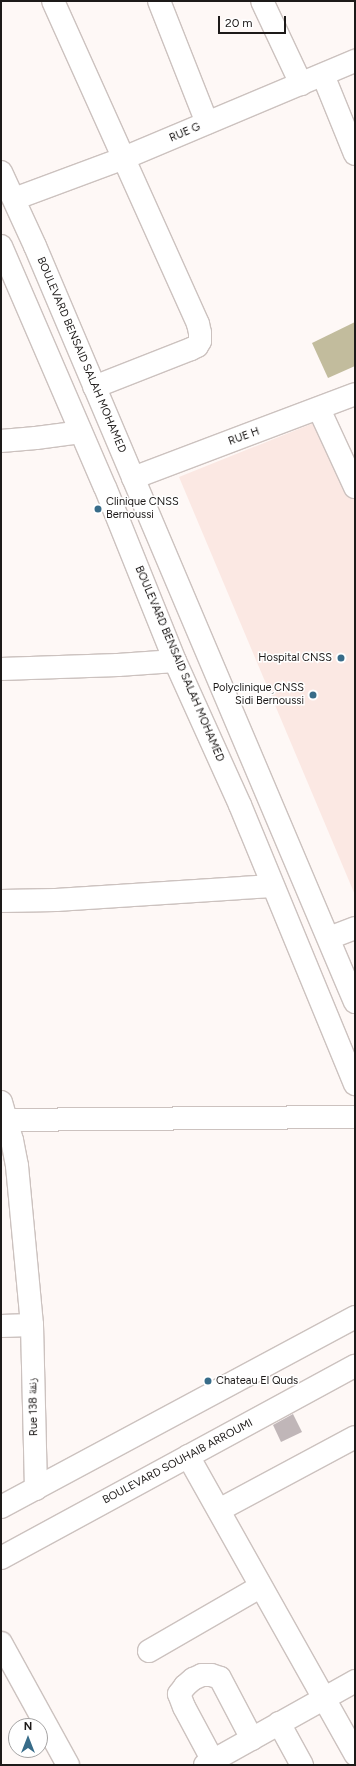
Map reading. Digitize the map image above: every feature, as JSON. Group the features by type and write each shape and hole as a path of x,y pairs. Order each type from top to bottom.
{"street":[{"path":"53,1 198,324 200,341 197,346 191,350 94,387"},
{"path":"159,1 207,123"},
{"path":"262,1 300,84"},
{"name":"RUE G","path":"14,199 124,158 355,61"},
{"path":"323,75 355,154"},
{"name":"BOULEVARD BENSAID SALAH MOHAMED","path":"1,172 14,199 133,478 355,1002"},
{"name":"BOULEVARD BENSAID SALAH MOHAMED","path":"2,252 105,487 175,660 237,798 355,1084"},
{"name":"RUE H","path":"133,478 319,409 355,394"},
{"path":"319,409 355,487"},
{"path":"1,441 81,432"},
{"path":"1,669 110,665 175,660"},
{"path":"1,901 56,900 273,886"},
{"path":"329,938 355,928"},
{"path":"3,1114 355,1117"},
{"name":"Rue 138 زنقة","path":"3,1114 17,1166 32,1324 36,1489"},
{"path":"1,1507 355,1317"},
{"path":"1,1326 32,1324"},
{"name":"BOULEVARD SOUHAIB ARROUMI","path":"1,1558 355,1366"},
{"path":"219,1510 355,1437"},
{"path":"188,1456 322,1699 355,1754"},
{"path":"149,1651 260,1587"},
{"path":"1,1643 68,1765"},
{"path":"252,1738 220,1678 211,1675 202,1675 193,1679 179,1694 209,1763 355,1681"},
{"path":"279,1723 302,1765"}],"shaded area":[{"path":"355,322 355,366 328,378 312,343"},
{"name":"Polyclinique ِCNSS Sidi Bernoussi","path":"321,420 355,496 355,895 179,477"}],"building":[{"path":"293,1414 302,1432 281,1442 273,1425"}],"place":[{"name":"Clinique CNSS Bernoussi","path":"98,509"},
{"name":"Hospital CNSS","path":"341,658"},
{"name":"Polyclinique ِCNSS Sidi Bernoussi","path":"313,695"},
{"name":"Chateau El Quds","path":"208,1381"}]}
